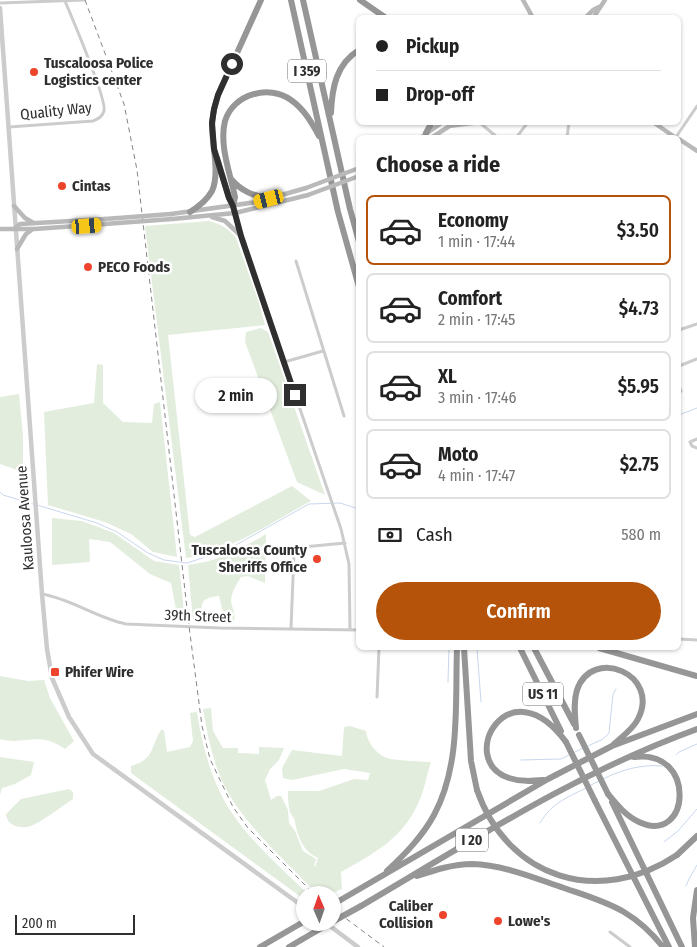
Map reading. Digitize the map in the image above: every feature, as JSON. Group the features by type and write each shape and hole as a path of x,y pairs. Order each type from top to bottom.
{"highway":[{"path":"190,212 212,192 215,178 212,123 218,95 261,0"},
{"name":"I 359","path":"291,0 338,212 356,275"},
{"name":"I 359","path":"303,0 356,229"},
{"path":"360,0 382,15"},
{"path":"331,122 331,100 338,72 350,56 356,52"},
{"path":"234,209 234,197 223,134 226,120 236,103 253,94 272,92 291,99 310,121 322,142"},
{"path":"214,149 234,209"},
{"path":"231,178 248,194 269,199"},
{"path":"381,877 421,835 433,817 445,789 454,747 457,650"},
{"path":"464,650 472,761 477,790 491,822 507,843 531,863 556,874 584,880 613,881 651,870 677,856 697,836"},
{"name":"US 11","path":"521,650 669,947"},
{"path":"535,650 578,732 682,947"},
{"path":"607,650 697,676"},
{"path":"578,732 575,711 576,695 584,678 602,668 611,668 625,672 639,686 642,697 642,710 634,726 612,746"},
{"path":"548,779 520,781 506,777 498,771 492,764 487,750 487,740 490,731 496,723 507,715 526,712 535,714 548,722 558,730 566,742"},
{"name":"I 20","path":"341,899 548,779 612,746 697,714"},
{"name":"I 20","path":"341,917 539,802 625,758 697,729"},
{"path":"625,758 657,757 675,764"},
{"path":"608,794 628,816 650,826 660,825 674,819 687,802"},
{"path":"406,879 456,865 500,867 623,911 647,928 663,947"},
{"path":"694,947 693,918 697,890"},
{"path":"260,947 296,926"},
{"name":"I 20","path":"289,947 316,931"}],"main road":[{"path":"523,0 532,15"},
{"path":"595,15 605,0"},
{"path":"588,15 592,10 601,6"},
{"path":"429,135 440,125"},
{"path":"429,135 450,125"},
{"path":"658,125 672,135"},
{"path":"681,141 697,151"},
{"path":"0,229 34,229 171,217 208,216 306,188 356,169"},
{"path":"171,217 190,212 234,209 308,195 356,177"},
{"path":"14,206 25,218 33,223"},
{"path":"208,216 225,221 241,236"},
{"path":"15,228 20,224 33,223 105,222"},
{"path":"17,249 26,234 34,229"}],"street":[{"path":"0,3 84,0"},
{"name":"Quality Way","path":"9,127 93,121 102,116 104,106 96,80 65,1"},
{"name":"Kauloosa Avenue","path":"0,8 42,594 47,650 52,678 69,717 93,754 296,901"},
{"path":"679,135 697,106"},
{"path":"482,125 494,135"},
{"path":"234,209 241,236 345,543 349,564 350,630"},
{"path":"296,261 344,416"},
{"path":"681,329 697,324"},
{"path":"284,362 323,350"},
{"path":"681,365 697,359"},
{"path":"697,439 690,442 692,446 697,448"},
{"path":"291,628 294,553 298,548 303,547 345,543"},
{"name":"39th Street","path":"42,594 57,596 105,618 126,624 220,628 356,630"},
{"path":"681,639 697,640"},
{"path":"376,697 379,650"},
{"path":"337,931 358,947"},
{"path":"610,932 630,947"}],"green space":[{"path":"209,221 224,227 236,238 265,325 168,335 190,535 195,537 292,486 311,501 234,543 202,555 186,558 145,226"},
{"path":"261,328 268,332 325,495 297,482 245,342 246,332"},
{"path":"97,364 103,365 103,403 123,422 152,423 154,404 160,402 177,557 153,552 131,534 105,522 48,505 44,412 94,403"},
{"path":"19,394 23,436 23,472 0,464 0,397"},
{"path":"52,518 82,521 114,533 154,561 179,565 185,621 178,620 171,583 150,574 110,542 89,539 90,562 52,565"},
{"path":"266,534 265,583 248,576 241,577 234,588 231,598 235,616 234,622 225,621 219,596 208,598 203,603 201,611 202,622 193,621 188,565 210,561 229,554"},
{"path":"0,676 28,681 44,680 50,698 74,741 65,749 47,740 9,741 0,739"},
{"path":"211,708 213,731 223,748 238,748 238,753 259,754 259,747 284,748 279,760 270,769 265,780 271,800 281,796 288,810 289,823 295,831 303,851 316,859 315,867 318,858 308,852 300,839 289,809 288,791 319,791 354,779 368,780 370,773 344,769 292,780 283,778 282,768 292,750 342,756 344,727 350,726 366,731 373,747 379,754 387,758 431,762 420,799 406,824 388,843 341,872 342,889 341,886 309,886 256,831 227,791 212,751 203,709"},
{"path":"197,712 214,780 224,800 251,838 300,886 296,886 296,893 131,773 131,766 144,760 151,752 161,730 164,730 167,752 190,747 193,741 190,713"},
{"path":"0,757 34,762 31,775 15,784 2,788 0,795"},
{"path":"69,789 73,792 73,799 44,819 25,827 12,825 9,822 6,814 21,799"}],"waterway":[{"path":"681,414 697,408"},
{"path":"0,492 3,495 33,504"},
{"path":"37,505 97,523 117,532 148,553 164,560 187,563 227,550 309,504 340,503 356,508"},
{"path":"448,682 449,650"},
{"path":"477,650 481,702"},
{"path":"588,746 603,739 609,733 613,694 616,689"},
{"path":"676,755 697,744"},
{"path":"575,752 583,748"},
{"path":"521,760 561,759 569,755"},
{"path":"603,779 631,768 662,766"},
{"path":"589,786 599,781"},
{"path":"540,823 549,810 566,798 586,788"},
{"path":"664,842 678,831 697,809"},
{"path":"686,886 697,865"}],"railway":[{"path":"85,0 124,104 137,170 189,626 202,726 210,759 233,807 248,828 306,886"},
{"path":"341,915 384,947"}],"place":[{"name":"Tuscaloosa Police Logistics center","path":"34,72"},
{"name":"Cintas","path":"62,186"},
{"name":"PECO Foods","path":"88,267"},
{"name":"Tuscaloosa County Sheriffs Office","path":"317,559"},
{"name":"Phifer Wire","path":"55,672"},
{"name":"Caliber Collision","path":"443,915"},
{"name":"Lowe's","path":"498,921"}],"route":[{"path":"232,64 214,109 212,123 214,149 241,236 295,395"}]}
